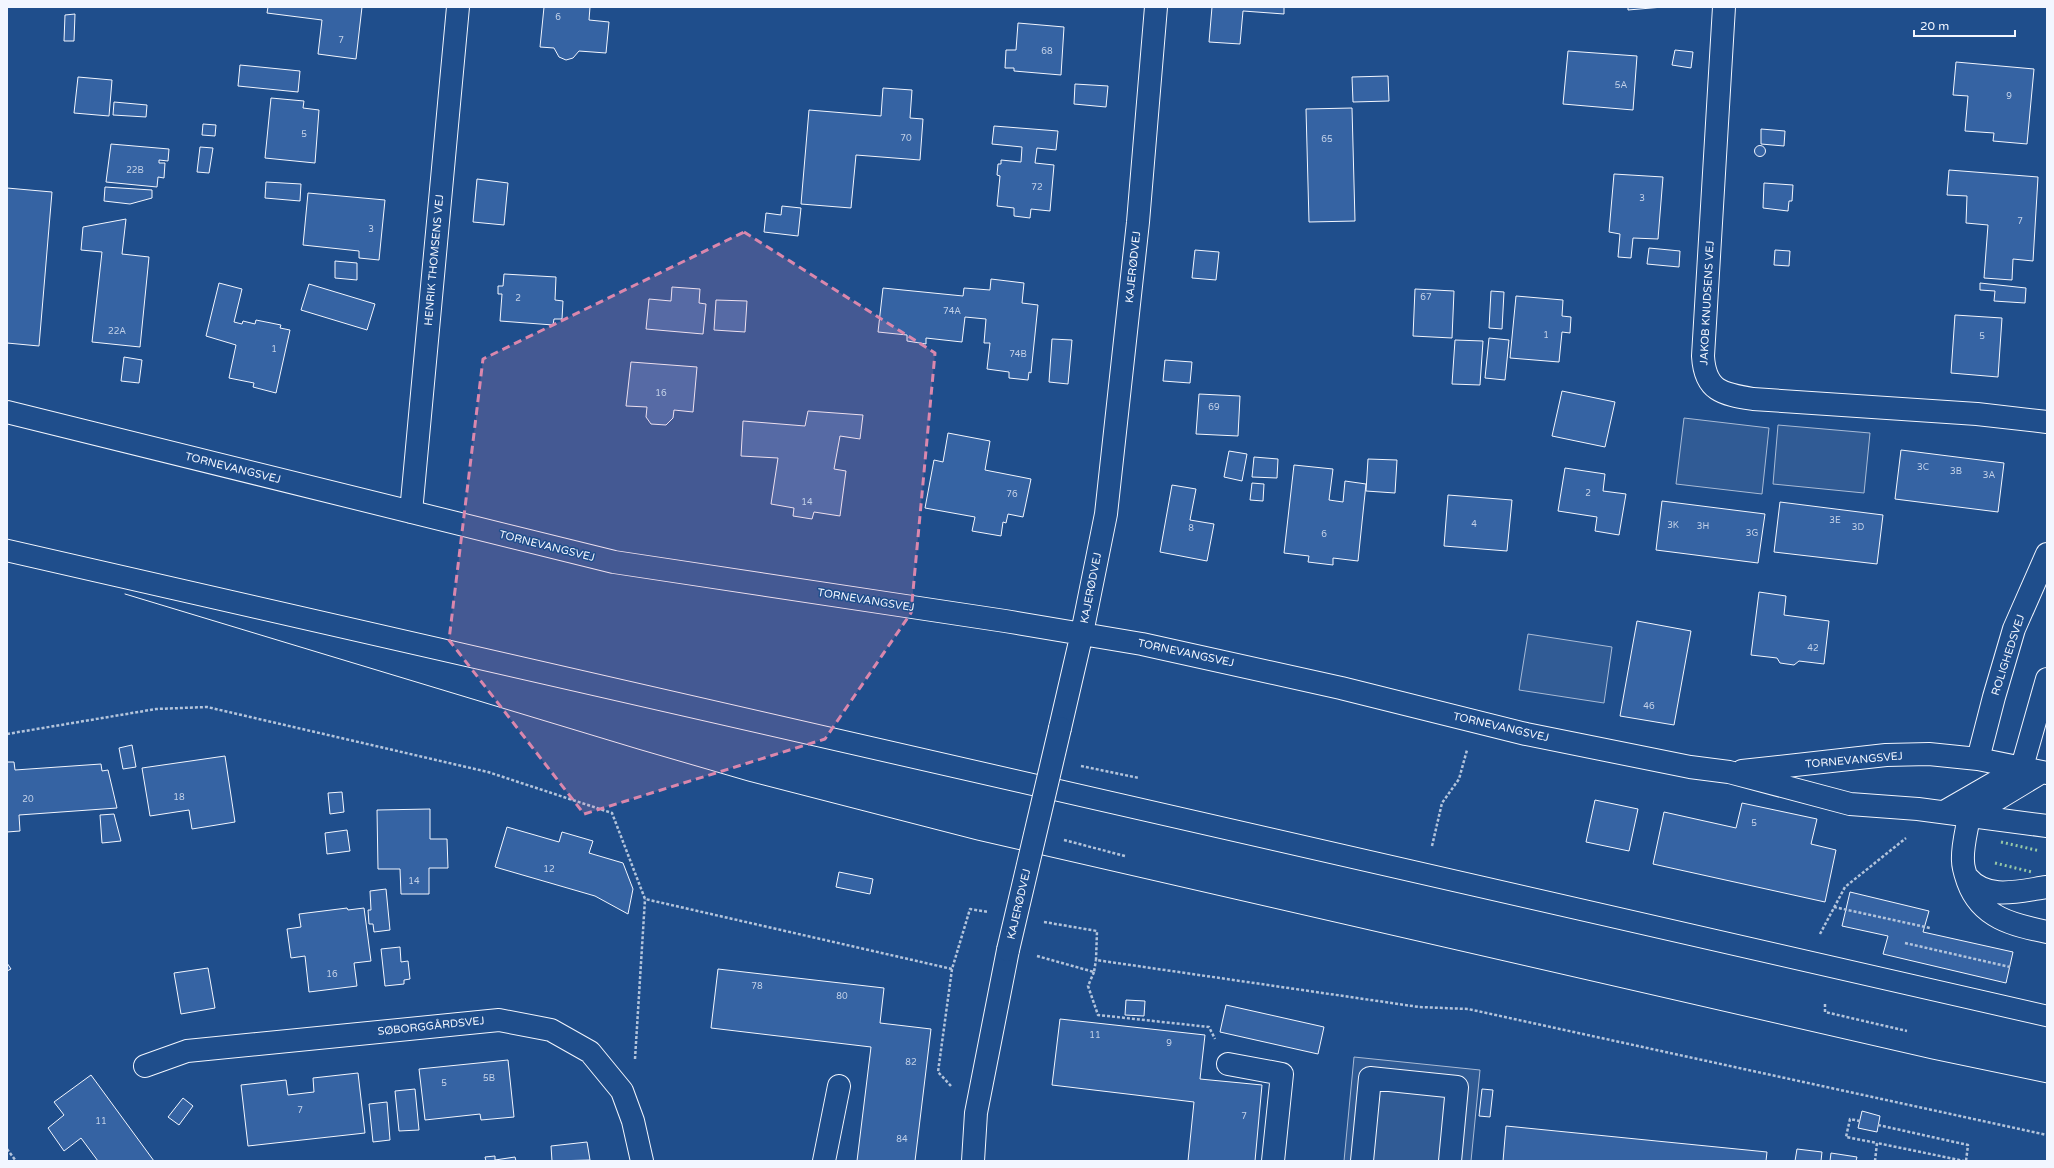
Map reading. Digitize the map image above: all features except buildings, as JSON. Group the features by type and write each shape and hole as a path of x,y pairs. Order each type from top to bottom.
{"street":[{"name":"HENRIK THOMSENS VEJ","path":"411,512 458,7"},
{"name":"KAJERØDVEJ","path":"973,1161 976,1113 1008,950 1082,633 1106,507 1138,222 1156,7"},
{"name":"JAKOB KNUDSENS VEJ","path":"1724,7 1703,356 1704,370 1713,386 1728,395 1753,399 1977,414 2044,424"},
{"name":"TORNEVANGSVEJ","path":"7,412 614,562 1082,633 1182,652 1341,688 1526,734 1690,767 1729,772 1850,804 1918,808 2042,826"},
{"name":"ROLIGHEDSVEJ","path":"1978,759 2014,629 2047,554"},
{"path":"2037,771 2047,679"},
{"name":"TORNEVANGSVEJ","path":"1729,772 1886,755 1929,754 1978,759"},
{"path":"1978,759 2037,771"},
{"path":"1978,759 2002,787 2042,826"},
{"path":"1944,812 2037,771"},
{"path":"2002,787 1969,816 1963,856 1965,874 1971,890 1980,903 1992,914 2010,922 2047,932"},
{"path":"1965,874 1975,886 1989,892 2009,892 2047,887"},
{"name":"SØBORGGÅRDSVEJ","path":"145,1066 187,1051 499,1020 551,1030 590,1052 622,1091 633,1122 642,1161"},
{"path":"1228,1064 1282,1074 1273,1161"},
{"path":"1362,1161 1370,1078 1457,1086 1450,1161"},
{"path":"824,1161 839,1086"}],"path":[{"path":"1432,846 1442,804 1459,779 1474,721"},
{"path":"1079,765 1139,778"},
{"path":"1820,934 1846,887 1916,830 1918,808"},
{"path":"1062,840 1125,856"},
{"path":"622,1091 634,1068 644,899"},
{"path":"1834,907 1930,928"},
{"path":"1905,943 2010,967"},
{"path":"1041,957 1094,972"},
{"path":"1096,960 1094,972 1088,986 1098,1015 1209,1027 1228,1064"},
{"path":"952,969 938,1072 976,1113"},
{"path":"1826,1004 1825,1012 1907,1031"},
{"path":"1860,1121 1850,1119 1846,1137 1965,1161 1968,1145 1878,1125"},
{"path":"1875,1161 1877,1143"},
{"path":"7,1149 16,1161"}],"highlighted area":[{"path":"744,232 935,353 911,613 825,739 584,814 449,640 483,359"}],"shaded area":[{"path":"1684,418 1769,428 1762,494 1676,484"},
{"path":"1778,425 1870,433 1864,493 1773,484"},
{"path":"1528,634 1612,647 1604,703 1519,690"},
{"path":"1354,1057 1480,1070 1471,1161 1344,1161"}],"tram line":[{"path":"7,539 2047,1005"},
{"path":"7,562 2047,1027"},
{"path":"125,594 748,781 977,840 1932,1059 2047,1083"}],"hedge":[{"path":"2001,842 2040,851"},
{"path":"1995,863 2032,872"}]}
